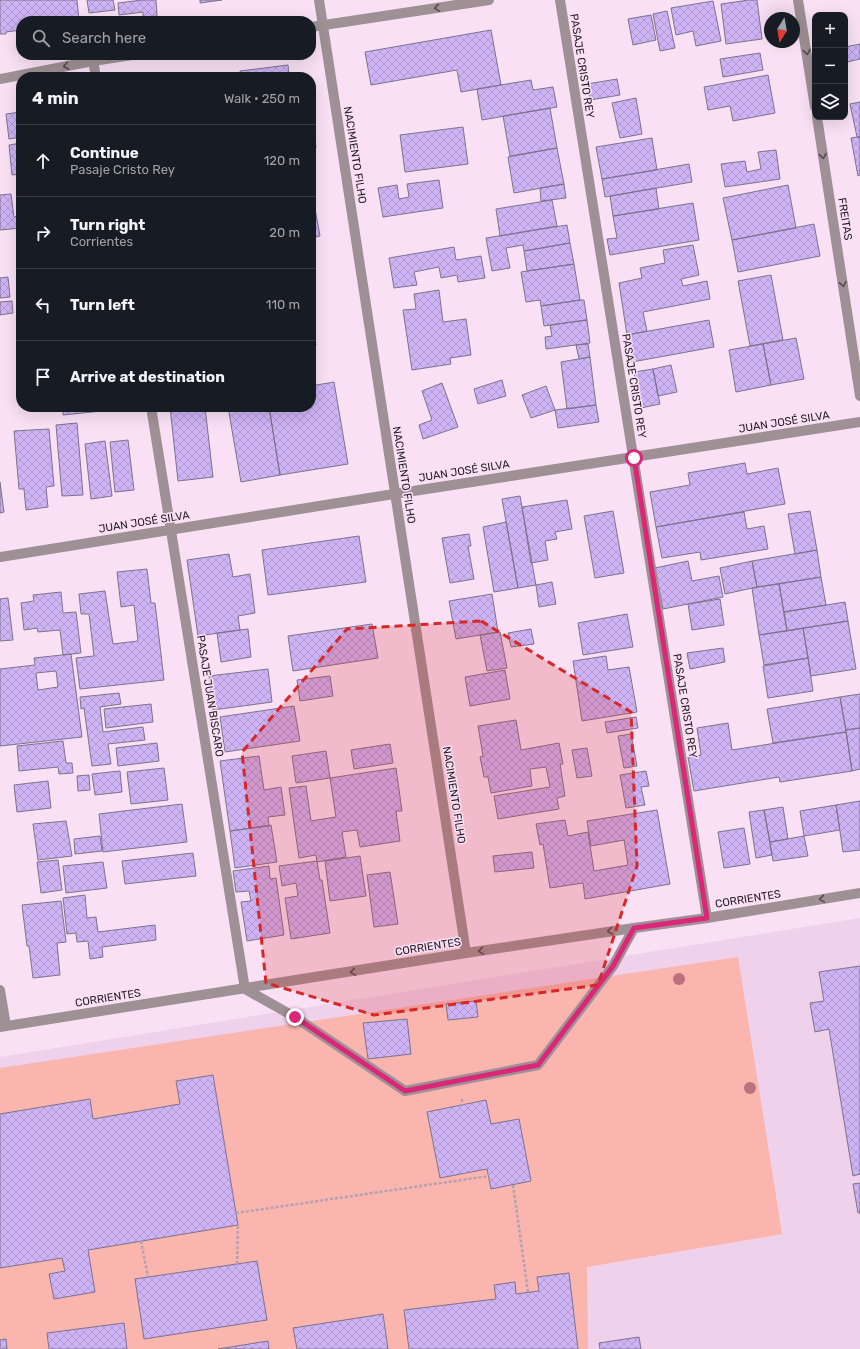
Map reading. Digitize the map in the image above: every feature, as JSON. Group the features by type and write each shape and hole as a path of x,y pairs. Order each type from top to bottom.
{"street":[{"name":"NACIMIENTO FILHO","path":"318,0 466,953"},
{"path":"316,27 489,0"},
{"name":"PASAJE CRISTO REY","path":"560,0 707,918"},
{"path":"798,0 812,88"},
{"path":"36,72 100,60"},
{"path":"93,61 95,72"},
{"path":"0,79 16,76"},
{"name":"FREITAS","path":"817,120 860,396"},
{"name":"PASAJE JUAN BISCARO","path":"152,412 245,989"},
{"name":"JUAN JOSÉ SILVA","path":"0,557 860,422"},
{"name":"CORRIENTES","path":"3,1027 466,953 707,918 860,893"},
{"path":"245,989 295,1017 405,1091 538,1065 613,966 634,928"},
{"path":"0,990 3,1027"}],"path":[{"path":"236,1213 489,1176"},
{"path":"513,1185 528,1292"},
{"path":"237,1264 238,1226"},
{"path":"141,1241 148,1277"}],"highlighted area":[{"path":"481,621 631,712 637,866 598,985 374,1015 266,983 242,752 347,629"}],"shaded area":[{"path":"860,918 860,1349 0,1349 0,1057"},
{"path":"738,957 782,1234 587,1267 588,1349 0,1349 0,1068"}],"building":[{"path":"0,0 77,0 79,16 16,16 16,31 6,32 6,34 0,34"},
{"path":"87,0 113,0 115,10 89,13"},
{"path":"156,0 157,16 143,16 143,12 119,15 118,3"},
{"path":"200,0 222,0 200,3"},
{"path":"757,0 762,39 726,44 721,4"},
{"path":"713,1 721,41 696,46 693,31 676,35 671,8"},
{"path":"667,11 675,48 660,51 653,14"},
{"path":"651,15 656,40 633,45 628,19"},
{"path":"491,30 501,85 461,92 457,70 371,85 365,52"},
{"path":"860,44 860,59 848,62 848,46"},
{"path":"760,53 763,70 723,77 720,59"},
{"path":"288,65 289,72 240,72"},
{"path":"768,75 775,113 733,121 730,106 708,110 704,87"},
{"path":"617,79 620,95 590,100 587,84"},
{"path":"531,80 533,90 553,87 557,107 482,120 477,89"},
{"path":"636,98 642,134 620,138 612,103"},
{"path":"860,102 860,137 857,137 850,104"},
{"path":"550,108 557,148 510,156 503,116"},
{"path":"16,113 16,138 9,139 6,114"},
{"path":"463,127 468,164 405,172 400,135"},
{"path":"860,137 860,175 858,176 851,138"},
{"path":"652,138 657,170 602,179 596,147"},
{"path":"16,144 16,175 12,175 9,145"},
{"path":"557,148 564,184 514,193 508,157"},
{"path":"776,150 780,179 725,187 721,164 745,161 747,172 761,169 758,152"},
{"path":"689,164 692,182 605,197 602,179"},
{"path":"439,180 443,208 383,217 378,188 397,185 399,199 409,197 407,184"},
{"path":"564,184 566,198 541,201 540,188"},
{"path":"788,185 796,228 732,240 723,198"},
{"path":"656,188 659,209 613,216 610,196"},
{"path":"11,194 14,217 16,217 16,228 0,230 0,195"},
{"path":"552,200 557,226 500,236 496,209"},
{"path":"693,203 699,240 610,255 607,239 617,238 613,216"},
{"path":"316,214 320,236 316,237"},
{"path":"814,224 820,256 738,272 732,240"},
{"path":"567,225 570,243 524,251 523,245 506,248 510,268 492,271 486,238"},
{"path":"570,243 574,264 527,271 524,251"},
{"path":"693,245 699,275 681,279 683,286 707,281 710,299 643,312 647,331 627,335 619,283 642,278 640,268 665,263 663,250"},
{"path":"454,247 456,260 481,256 485,278 458,282 457,275 441,278 439,267 414,272 417,285 394,288 389,258"},
{"path":"574,264 580,300 541,306 540,300 526,302 521,272"},
{"path":"771,275 783,340 750,346 738,281"},
{"path":"8,277 10,297 0,298 0,278"},
{"path":"439,290 443,322 466,319 471,355 450,358 451,364 412,370 403,310 416,309 414,294"},
{"path":"584,300 587,320 544,326 541,306"},
{"path":"12,301 13,313 0,315 0,302"},
{"path":"587,320 590,343 546,349 545,337 552,336 550,325"},
{"path":"709,320 714,347 632,362 627,335"},
{"path":"796,338 804,379 771,385 763,344"},
{"path":"588,344 590,357 579,359 576,345"},
{"path":"763,344 771,385 736,392 729,350"},
{"path":"590,357 596,405 567,409 561,362"},
{"path":"671,365 677,392 658,396 653,369"},
{"path":"653,369 660,404 641,408 634,372"},
{"path":"502,380 506,396 478,404 474,389"},
{"path":"334,382 348,464 280,475 270,412 316,412 316,385"},
{"path":"442,383 458,427 423,439 419,425 432,420 422,391"},
{"path":"546,386 555,410 531,418 522,395"},
{"path":"596,405 599,422 558,428 555,410"},
{"path":"63,412 92,412 63,415"},
{"path":"171,412 206,412 213,477 178,481"},
{"path":"229,412 270,412 280,475 241,482"},
{"path":"77,423 83,495 62,496 56,425"},
{"path":"49,429 54,486 46,487 48,507 26,510 24,489 19,489 14,431"},
{"path":"128,440 134,490 115,492 110,442"},
{"path":"105,441 112,496 91,499 85,444"},
{"path":"745,463 747,474 778,468 785,504 656,527 650,492 690,485 688,473"},
{"path":"0,482 4,512 0,513"},
{"path":"520,496 536,585 518,588 502,499"},
{"path":"567,500 572,529 555,532 557,539 545,541 548,560 531,563 522,507"},
{"path":"613,511 624,573 595,578 584,516"},
{"path":"810,511 817,550 795,554 788,514"},
{"path":"744,512 747,529 764,526 768,549 701,560 700,552 662,558 656,527"},
{"path":"506,522 518,588 494,592 483,527"},
{"path":"469,534 471,546 468,546 474,579 450,583 442,538"},
{"path":"359,536 366,582 268,595 262,550"},
{"path":"817,550 821,577 757,587 752,561"},
{"path":"229,554 233,577 250,574 255,613 238,616 240,630 198,636 187,560"},
{"path":"688,561 692,581 719,576 723,597 663,609 655,568"},
{"path":"752,561 757,587 725,594 720,568"},
{"path":"147,569 151,603 155,603 164,680 80,689 76,658 94,656 89,614 81,614 79,594 105,591 113,644 138,641 134,605 121,607 117,572"},
{"path":"821,577 826,605 784,612 779,584"},
{"path":"552,582 556,604 539,607 536,585"},
{"path":"779,584 787,631 759,635 752,588"},
{"path":"61,592 63,613 76,612 81,653 63,655 60,630 38,632 37,628 24,630 21,603 34,601 33,595"},
{"path":"492,594 498,632 456,639 449,601"},
{"path":"8,598 13,640 0,641 0,599"},
{"path":"720,599 724,625 692,630 688,604"},
{"path":"845,602 848,621 787,631 784,612"},
{"path":"627,614 633,647 583,655 578,623"},
{"path":"848,621 856,669 811,676 803,628"},
{"path":"372,624 378,658 293,671 288,636"},
{"path":"803,628 808,658 764,665 759,635"},
{"path":"248,629 251,657 221,662 217,633"},
{"path":"531,629 534,644 511,647 508,633"},
{"path":"500,632 507,668 487,671 480,635"},
{"path":"723,648 725,662 690,669 687,653"},
{"path":"71,654 82,737 0,746 0,669 35,665 34,658","holes":["56,671 58,687 38,690 36,673"]},
{"path":"606,656 608,670 629,667 637,712 582,721 573,661"},
{"path":"808,658 813,691 768,698 763,666"},
{"path":"268,669 272,702 213,710 209,676"},
{"path":"505,670 510,699 470,706 465,677"},
{"path":"330,676 333,696 300,701 297,680"},
{"path":"119,693 121,704 100,707 103,732 143,727 145,740 108,744 111,764 92,766 84,708 81,709 80,697"},
{"path":"860,694 860,728 846,730 840,697"},
{"path":"840,697 846,732 773,743 767,709"},
{"path":"151,704 153,722 106,728 104,709"},
{"path":"294,706 300,741 225,752 220,717"},
{"path":"636,717 638,728 607,733 605,722"},
{"path":"516,720 521,750 559,743 563,764 560,764 565,796 557,798 559,809 498,819 494,796 550,787 546,767 530,769 532,786 491,793 488,777 484,777 480,757 483,756 478,726"},
{"path":"728,723 732,750 846,732 852,771 780,782 779,777 694,791 688,757 701,755 697,728"},
{"path":"860,728 860,769 852,771 846,730"},
{"path":"631,734 637,766 624,768 618,736"},
{"path":"63,741 66,763 72,763 73,773 59,774 58,767 19,771 17,746"},
{"path":"157,743 159,761 118,766 116,748"},
{"path":"390,744 393,763 354,769 351,750"},
{"path":"587,748 592,776 577,778 572,750"},
{"path":"326,751 330,778 296,783 292,756"},
{"path":"259,756 264,790 281,787 285,815 268,817 269,826 230,831 220,761"},
{"path":"164,768 168,800 131,804 127,772"},
{"path":"396,768 402,811 396,811 400,841 360,847 357,830 342,832 346,857 317,862 316,855 299,858 289,788 306,786 311,821 336,817 330,778"},
{"path":"120,771 122,792 95,795 92,774"},
{"path":"646,771 649,786 641,787 645,805 626,808 620,775"},
{"path":"89,775 90,790 78,791 77,776"},
{"path":"48,781 51,808 17,812 14,785"},
{"path":"860,801 860,850 843,852 836,805"},
{"path":"182,804 187,842 103,852 99,814"},
{"path":"836,805 840,830 804,836 800,811"},
{"path":"783,807 788,839 770,842 764,810"},
{"path":"657,810 670,884 585,899 583,883 550,888 543,844 540,845 536,824 565,820 568,836 588,832 594,871 628,865 624,840 591,846 587,821"},
{"path":"764,810 772,855 756,858 749,812"},
{"path":"66,821 72,856 38,860 33,824"},
{"path":"271,825 277,862 235,868 230,831"},
{"path":"744,828 750,864 724,868 718,832"},
{"path":"100,836 102,851 75,854 74,839"},
{"path":"804,836 808,856 773,861 770,842"},
{"path":"532,852 534,868 495,872 493,856"},
{"path":"193,853 196,876 125,884 122,861"},
{"path":"360,856 366,896 330,901 325,861"},
{"path":"58,860 62,890 41,893 37,862"},
{"path":"317,861 320,880 322,880 330,933 291,939 285,898 298,896 296,883 282,886 279,866"},
{"path":"103,862 107,888 66,893 63,866"},
{"path":"269,866 270,879 276,878 284,935 247,941 241,902 251,901 249,891 236,892 233,871"},
{"path":"390,872 398,924 374,927 367,875"},
{"path":"85,895 87,918 96,917 98,932 155,925 156,940 102,947 103,957 90,959 88,941 77,942 76,933 67,934 63,898"},
{"path":"61,901 66,942 57,943 60,975 33,978 22,905"},
{"path":"860,966 860,1174 853,1176 829,1029 815,1032 810,1003 824,1001 819,972"},
{"path":"476,1001 478,1017 448,1020 446,1004"},
{"path":"407,1019 411,1054 368,1059 363,1023"},
{"path":"213,1075 238,1225 88,1250 95,1292 54,1299 49,1274 65,1271 62,1258 0,1268 0,1114 90,1099 93,1119 180,1104 176,1081"},
{"path":"486,1100 491,1124 519,1119 531,1181 491,1189 487,1169 440,1178 427,1112"},
{"path":"860,1183 860,1213 858,1213 853,1184"},
{"path":"257,1261 267,1320 144,1339 135,1279"},
{"path":"569,1273 578,1349 409,1349 404,1310 496,1299 494,1285 515,1282 516,1294 539,1291 537,1277"},
{"path":"383,1314 388,1349 297,1349 293,1328"},
{"path":"124,1323 127,1349 49,1349 47,1333"},
{"path":"639,1337 641,1349 600,1349 599,1343"},
{"path":"6,1339 7,1349 0,1349 0,1340"},
{"path":"268,1341 269,1349 218,1349"}],"route":[{"path":"295,1017 405,1091 538,1065 613,966 634,928 707,918 634,458"}]}
